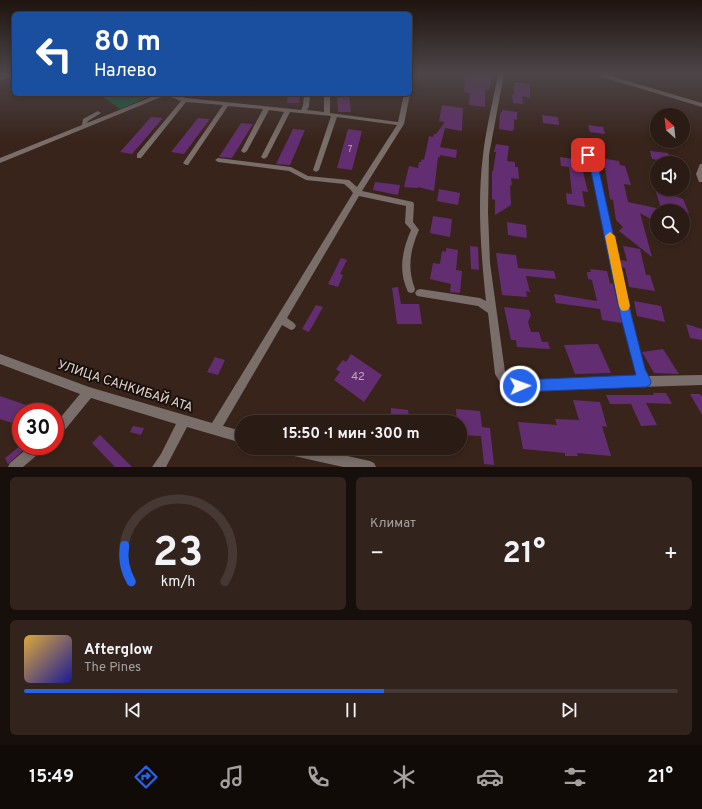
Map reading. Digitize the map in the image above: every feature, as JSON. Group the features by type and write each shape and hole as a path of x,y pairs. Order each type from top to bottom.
{"street":[{"path":"0,161 161,96"},
{"path":"172,96 185,100 288,110 400,124"},
{"path":"303,112 306,106 307,96"},
{"path":"316,170 330,115 327,96"},
{"path":"215,429 400,124 407,96"},
{"path":"497,96 488,142 484,180 486,256 500,374 506,382 520,386 702,380"},
{"path":"669,96 702,106"},
{"path":"140,156 185,100"},
{"path":"186,164 226,105"},
{"path":"244,150 267,108"},
{"path":"264,157 288,110"},
{"path":"85,126 84,124 86,120 98,113"},
{"path":"588,155 594,166 627,318 640,370 646,381"},
{"path":"218,160 291,169 306,178 346,182 357,193 410,204 409,223 416,230 408,246 406,279 416,291 480,302 492,311"},
{"path":"702,166 699,174 702,180"},
{"path":"281,319 291,326"},
{"name":"УЛИЦА САНКИБАЙ АТА","path":"0,359 89,392 184,421 235,434"},
{"path":"64,422 89,392"},
{"path":"158,467 165,458 184,421"},
{"path":"14,467 28,455"},
{"path":"316,455 370,467"}],"green space":[{"path":"102,96 150,96 120,109"}],"building":[{"path":"288,96 300,96 299,103 287,103"},
{"path":"337,96 349,96 351,112 338,112"},
{"path":"470,96 485,96 485,107 469,105"},
{"path":"512,96 530,96 530,98 522,96 523,104 513,103"},
{"path":"442,105 463,108 462,131 445,128 440,147 457,150 456,158 440,155 440,157 438,157 434,191 418,187 404,187 409,166 418,168 419,162 421,162 422,159 424,160 429,136 433,137 445,122 439,121"},
{"path":"503,110 517,112 517,120 514,119 514,129 512,131 499,129 500,114"},
{"path":"542,115 558,117 559,125 543,123"},
{"path":"151,117 163,118 132,154 120,152"},
{"path":"198,118 210,119 184,154 171,152"},
{"path":"241,123 253,124 232,158 219,157"},
{"path":"588,125 603,127 605,134 590,132"},
{"path":"293,129 305,130 290,165 276,164"},
{"path":"348,129 362,131 352,170 337,168"},
{"path":"496,144 509,146 507,161 515,162 515,167 518,167 519,179 511,178 511,205 495,215 495,200 492,199 492,171"},
{"path":"650,151 668,153 669,156 651,156"},
{"path":"560,157 580,160 588,192 582,191 585,207 567,204 566,193 572,194 569,167 561,166"},
{"path":"600,158 619,161 620,165 625,166 631,185 624,184 628,202 650,207 650,219 640,213 652,257 619,231 623,227 616,220 613,200 610,199 605,168 603,168"},
{"path":"375,182 400,185 398,195 373,190"},
{"path":"439,189 460,193 458,205 437,201"},
{"path":"657,196 675,196 683,199 685,204 660,204"},
{"path":"433,216 452,219 450,237 430,233"},
{"path":"507,222 526,225 527,238 508,235"},
{"path":"470,246 478,247 479,270 471,269"},
{"path":"623,246 640,249 646,275 650,275 655,291 629,287 625,268 622,267 620,260 627,261"},
{"path":"446,248 458,250 456,270 462,271 460,293 450,292 451,284 430,279 433,263 440,264 442,251 446,252"},
{"path":"496,253 516,255 518,268 554,271 556,279 526,276 530,292 526,291 527,297 502,295"},
{"path":"341,258 347,260 340,274 343,275 338,287 328,284"},
{"path":"590,269 607,271 610,283 613,284 622,323 602,320 600,309 556,303 554,294 597,301 592,280 588,279 587,272 591,272"},
{"path":"398,287 401,304 419,304 422,324 397,324 392,288"},
{"path":"634,301 661,306 665,322 637,316"},
{"path":"316,305 323,307 309,332 302,329"},
{"path":"504,307 529,310 531,315 528,322 531,332 539,332 542,342 548,342 550,349 517,347 516,340 511,340"},
{"path":"686,324 702,329 702,340 690,338"},
{"path":"598,344 611,373 575,374 564,345"},
{"path":"663,349 679,374 654,373 642,352"},
{"path":"351,354 382,375 364,402 334,380 340,372 336,369 343,360 346,362"},
{"path":"215,357 225,360 218,375 207,372"},
{"path":"653,393 666,393 672,404 646,403 657,425 641,426 631,404 610,404 606,395 654,395"},
{"path":"690,394 700,394 702,396 702,415"},
{"path":"0,396 20,403 12,403 12,423 0,419"},
{"path":"573,400 600,402 607,427 602,426 611,456 577,453 578,456 565,456 565,453 523,449 518,422 557,425 555,419 579,420"},
{"path":"391,408 408,410 409,415 391,415"},
{"path":"456,409 480,411 482,427 490,428 494,465 484,464 481,436 467,435 467,415 456,415"},
{"path":"133,426 144,428 141,435 130,432"},
{"path":"100,435 132,467 115,467 92,443"},
{"path":"12,452 12,455 18,455 8,464 5,458"}],"slow traffic":[{"path":"610,236 624,306"}],"route":[{"path":"520,386 646,381 640,370 627,318 607,220 594,166 588,155"}]}
